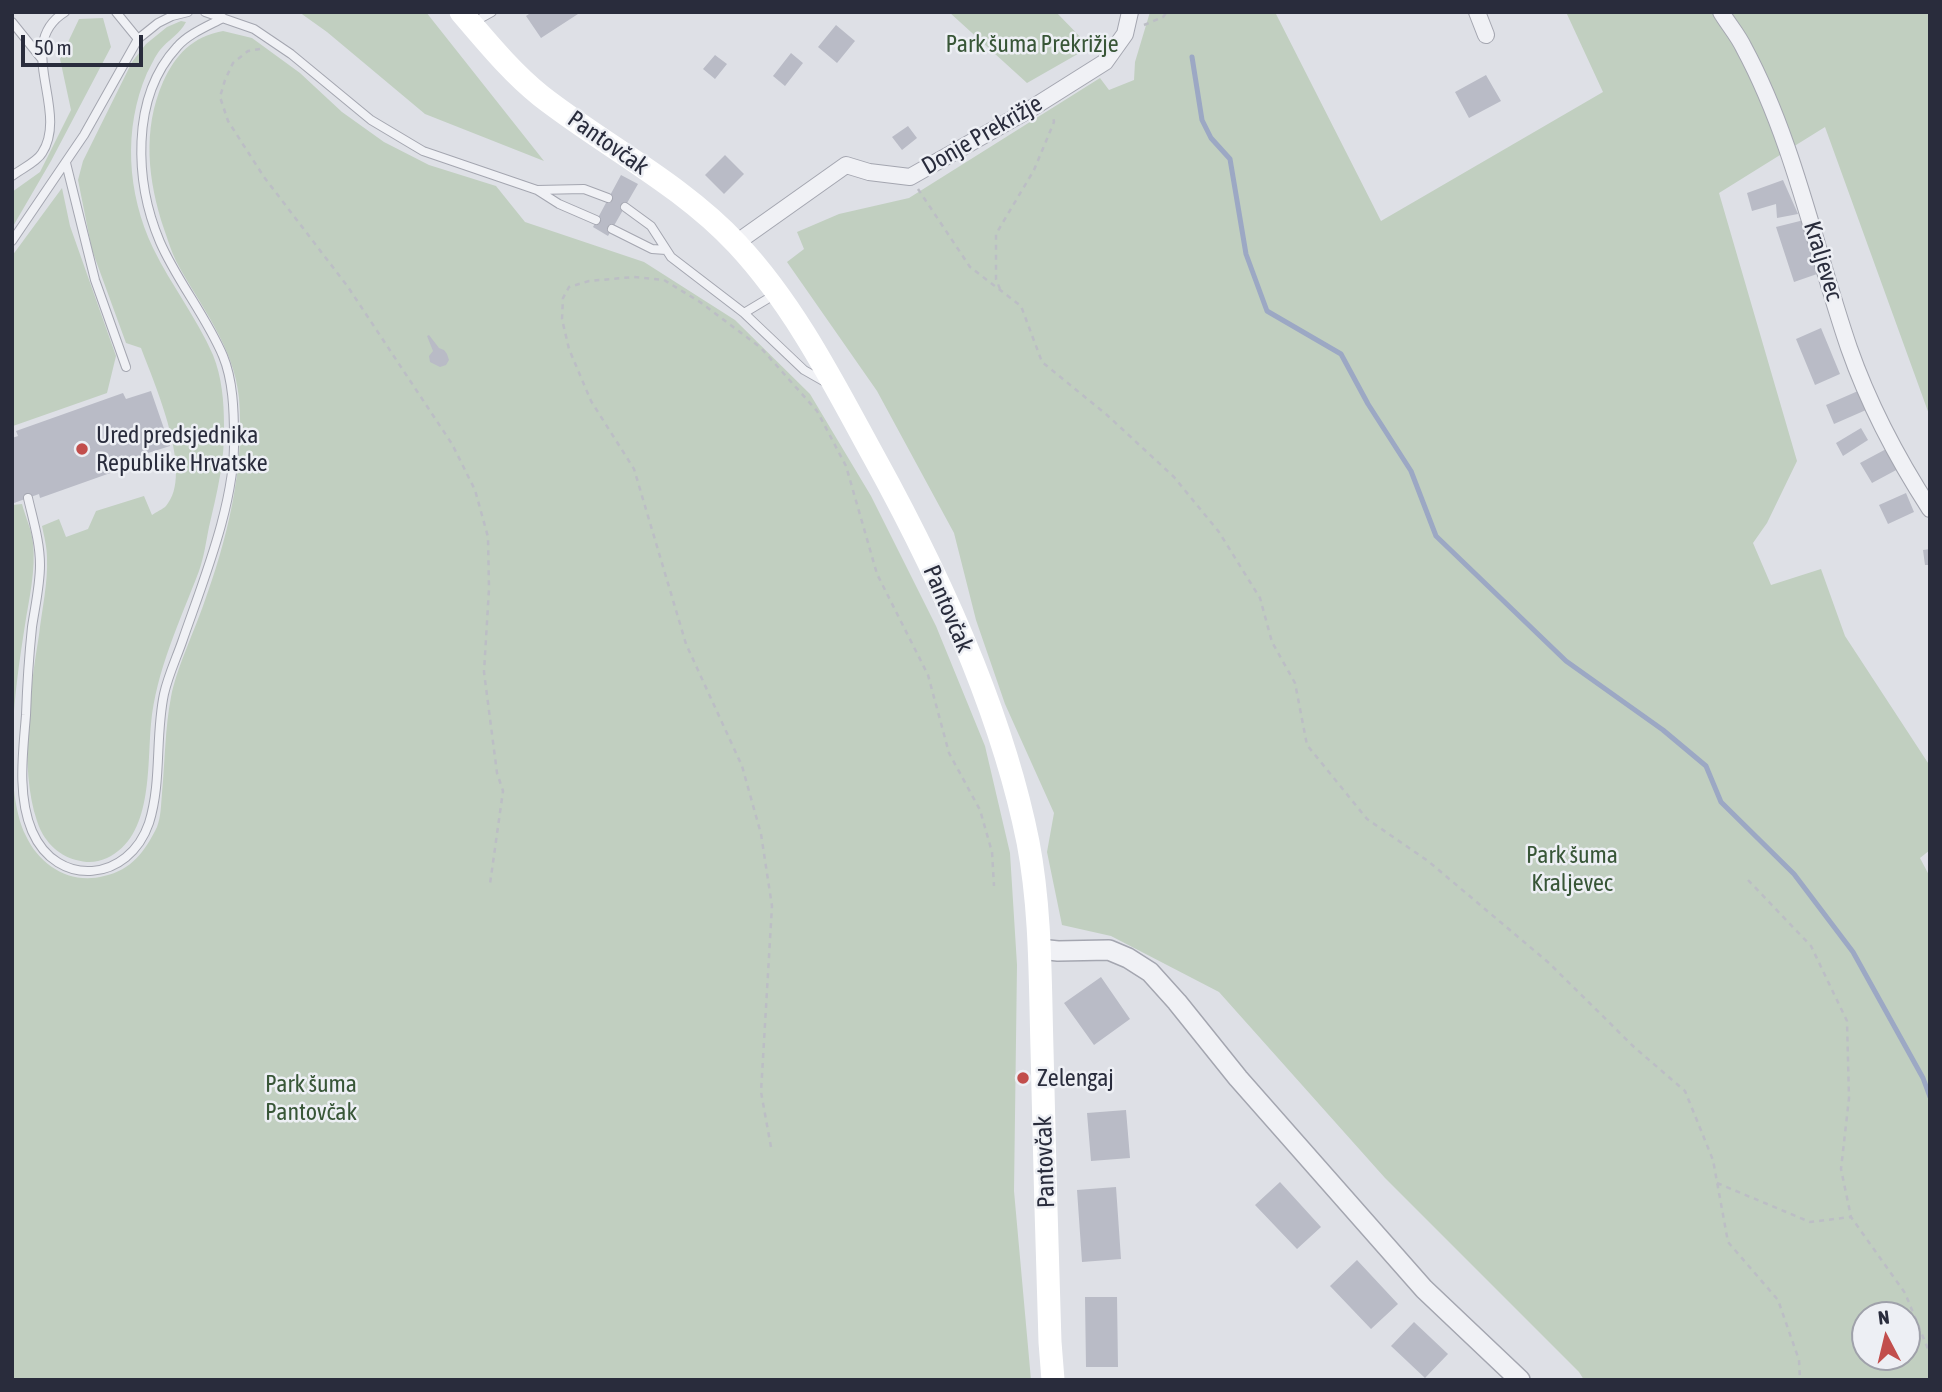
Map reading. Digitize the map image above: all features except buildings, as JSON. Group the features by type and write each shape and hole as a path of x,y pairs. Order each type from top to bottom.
{"main road":[{"name":"Pantovčak","path":"466,18 489,46 538,93 584,128 662,180 736,243 776,293 836,388 919,543 953,619 995,725 1019,801 1028,846 1039,948 1053,1380"}],"street":[{"name":"Donje Prekrižje","path":"736,243 846,165 869,173 910,177 1052,95 1105,62 1125,34 1130,12"},
{"path":"1477,12 1486,35"},
{"name":"Kraljevec","path":"1721,12 1744,47 1769,104 1810,216 1850,349 1883,428 1903,468 1930,509"},
{"path":"1039,948 1058,951 1108,950 1128,958 1150,972 1238,1078 1424,1289 1520,1380"}],"lane":[{"path":"41,58 51,25 65,12"},
{"path":"117,12 138,40"},
{"path":"12,241 66,163 138,40 158,23 188,12"},
{"path":"205,12 254,29 371,120 423,150 537,190 559,204 596,220"},
{"path":"466,18 492,12"},
{"path":"28,498 38,542 40,568 30,648 22,774 24,803 32,830 46,854 68,867 89,872 111,868 129,858 143,839 151,818 164,693 200,592 229,490 235,442 233,402 225,358 161,243 149,209 143,177 142,145 145,116 154,83 166,62 178,45 223,18"},
{"path":"12,22 41,58 50,102 52,131 41,155 12,176"},
{"path":"66,163 96,280 126,367"},
{"path":"537,190 584,189 608,198"},
{"path":"625,207 651,226 666,250 684,268 744,313 804,370 836,388"},
{"path":"612,229 652,249 666,250"},
{"path":"744,313 776,293"}],"path":[{"path":"1125,34 1163,17 1167,12"},
{"path":"277,45 248,51 233,63 220,97 228,121 264,177 348,287 452,444 475,490 488,537 489,589 484,672 497,773 503,791 490,884"},
{"path":"1002,292 996,279 996,234 1034,170 1054,122 1052,95"},
{"path":"910,177 970,267 1021,306 1042,362 1107,415 1174,477 1219,532 1260,598 1272,642 1295,683 1307,744 1367,819 1428,861 1549,964 1634,1047 1685,1091 1713,1160 1728,1242 1778,1300 1799,1360 1800,1380"},
{"path":"771,1147 761,1092 772,906 761,834 742,765 686,644 634,470 592,401 569,349 562,319 563,298 569,286 589,281 634,278 664,280 700,302 761,348 817,411 846,466 877,574 928,675 949,753 980,810 992,852 994,886"},
{"path":"1748,880 1811,946 1847,1021 1849,1098 1841,1169 1851,1217 1905,1293 1930,1354"},
{"path":"1717,1183 1810,1223 1851,1217"}],"green space":[{"path":"299,12 426,12 544,161 425,114"},
{"name":"Park šuma Prekrižje","path":"949,12 1056,12 1090,47 1027,83"},
{"name":"Park šuma Kraljevec","path":"1150,12 1275,12 1381,221 1603,92 1566,12 1930,12 1930,417 1825,127 1719,193 1797,461 1767,523 1753,543 1771,585 1821,569 1845,636 1930,766 1930,850 1920,858 1930,877 1930,1380 1584,1380 1385,1178 1219,992 1111,936 1062,925 1047,852 1054,813 1005,704 976,620 954,533 877,391 787,262 804,249 797,232 839,214 909,198 1100,78 1109,90 1134,80 1135,62"},
{"path":"103,18 111,47 12,228 12,192 40,172 71,110 60,59 79,19"},
{"path":"181,21 186,22 158,52 139,94 131,138 133,183 144,227 153,248 216,363 224,407 222,464 201,566 158,685 151,724 145,799 140,818 133,834 122,848 103,860 84,862 63,854 52,846 43,834 37,821 28,777 30,704 47,577 42,526 59,519 66,537 88,529 96,511 144,496 152,515 166,506 174,491 176,473 169,428 141,348 126,343 92,250 78,180 83,161 132,62 146,44 167,27"},
{"name":"Park šuma Pantovčak","path":"223,31 252,38 300,73 342,112 384,142 429,165 496,186 525,222 644,262 735,320 810,394 871,496 936,626 985,746 1010,853 1017,965 1014,1191 1031,1380 12,1380 12,761 18,814 26,836 39,856 58,871 80,878 114,873 130,864 148,844 157,827 161,806 167,721 173,686 220,556 237,478 240,425 236,379 215,327 176,261 159,211 151,174 150,137 156,100 168,72 180,55 202,38"},
{"path":"62,188 70,226 116,356 107,393 13,426 12,256"},
{"name":"Park šuma Pantovčak","path":"22,504 33,543 34,564 15,703 12,761 12,505"}],"waterway":[{"path":"1192,57 1202,120 1211,138 1230,159 1246,254 1267,311 1341,354 1368,404 1411,471 1436,536 1566,661 1663,730 1706,766 1721,802 1794,874 1853,952 1923,1078 1930,1097"}],"place":[{"name":"Ured predsjednika Republike Hrvatske","path":"82,449"},
{"name":"Zelengaj","path":"1023,1078"}]}
